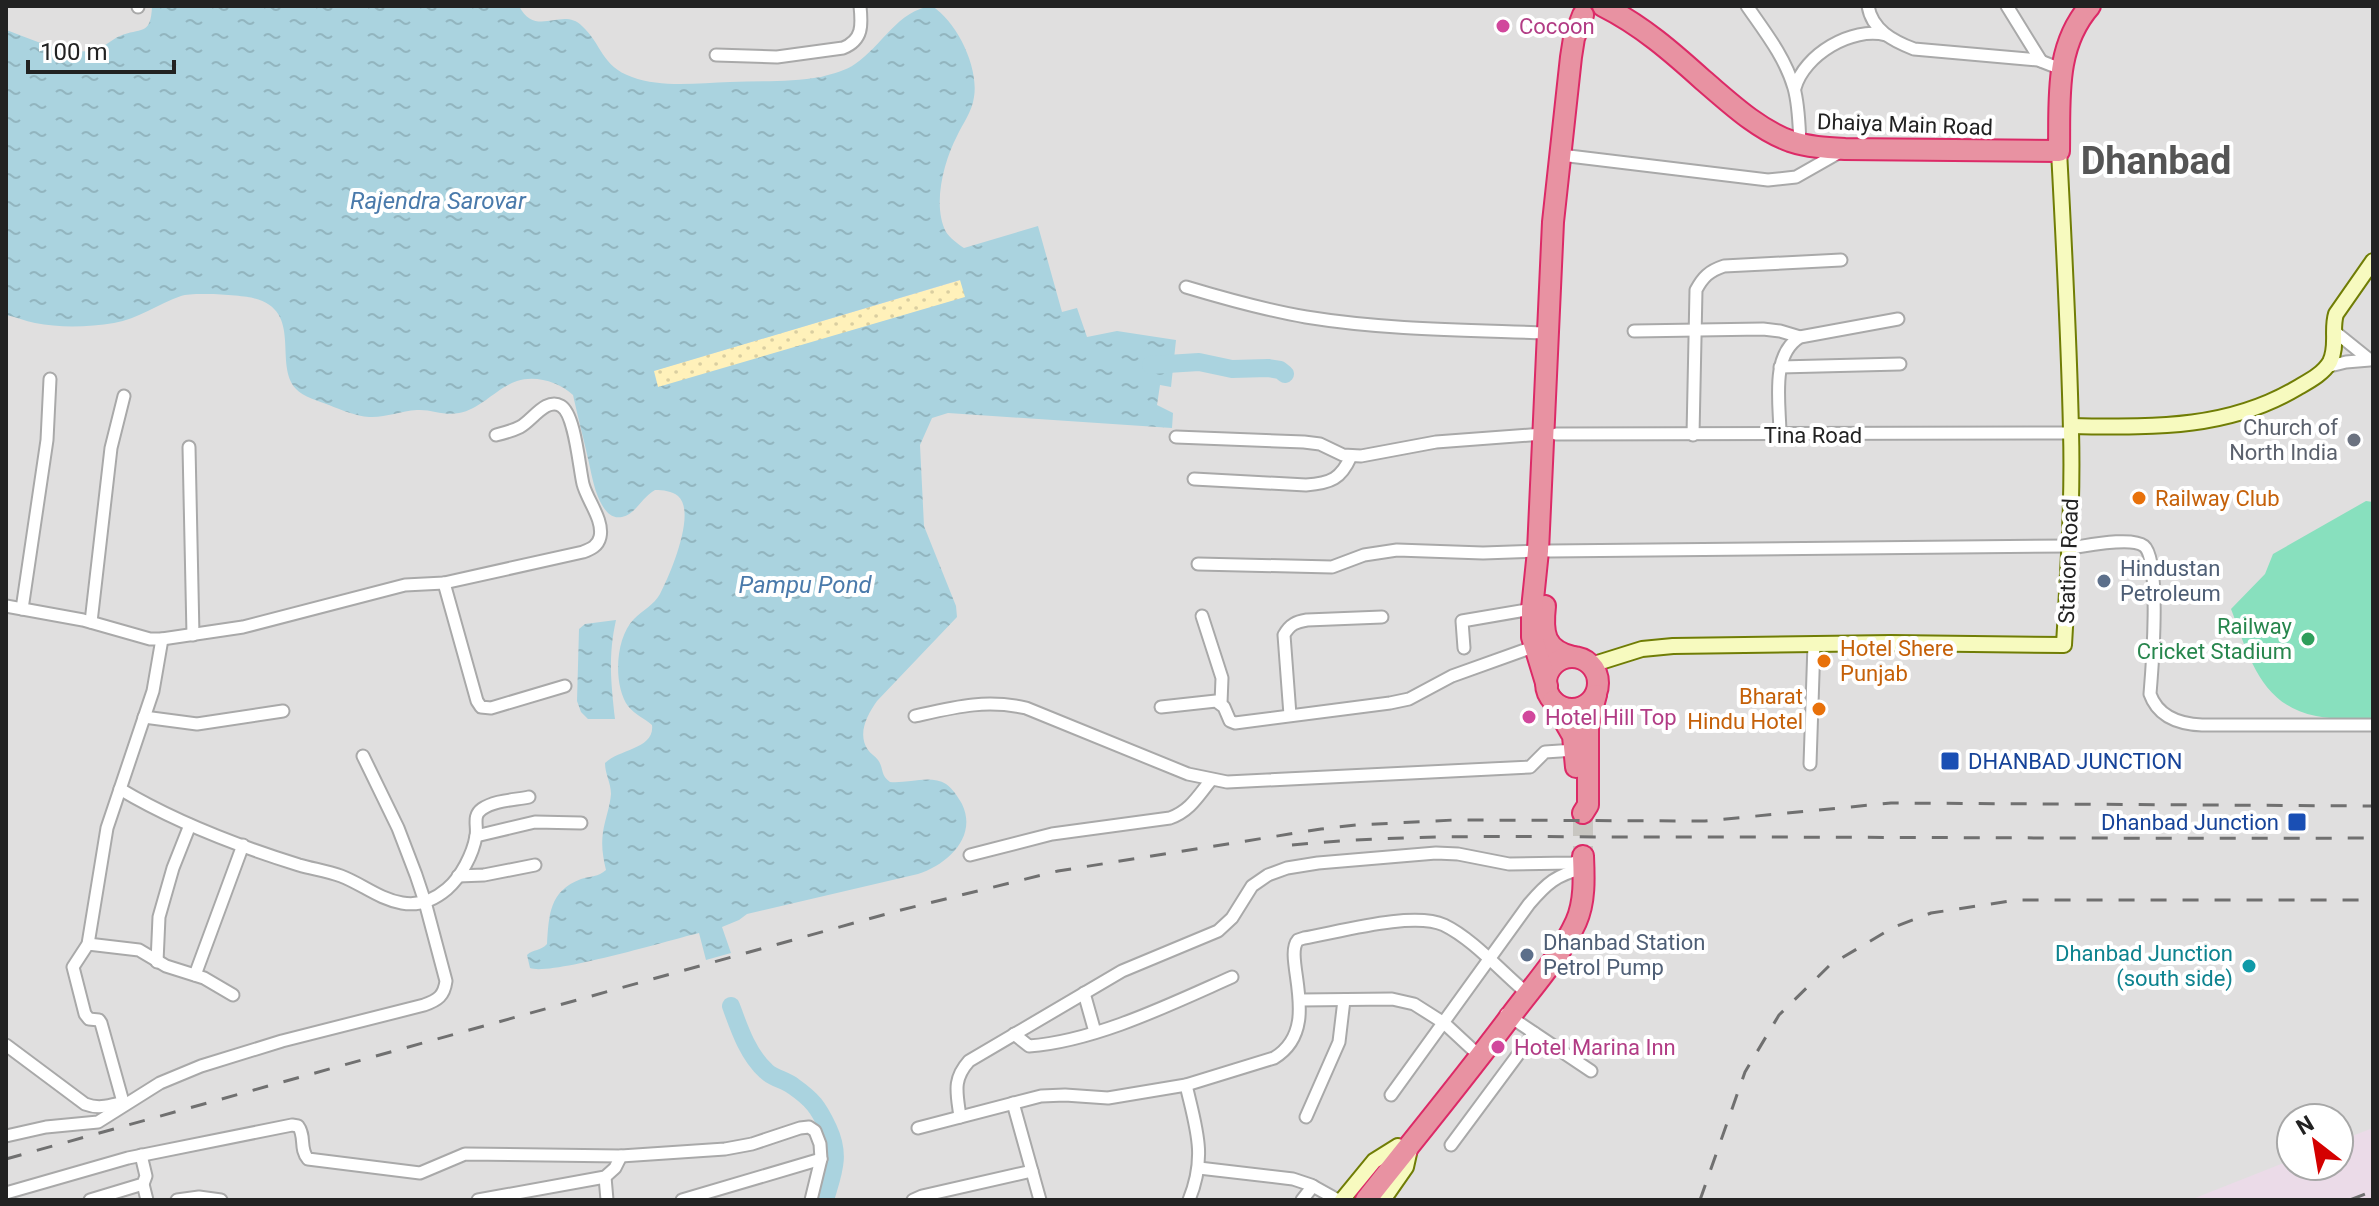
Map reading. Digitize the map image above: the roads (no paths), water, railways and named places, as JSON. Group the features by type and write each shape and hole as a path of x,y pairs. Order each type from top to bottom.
{"highway":[{"name":"Dhaiya Main Road","path":"1629,6 1760,113 1800,138 2059,145"},
{"path":"2059,145 2061,69 2067,45 2090,6"},
{"name":"Dhaiya Main Road","path":"1592,10 1637,25 1763,127 1800,138 1845,149 2059,145"},
{"path":"1544,551 1532,609 1533,647 1549,692 1570,729 1575,750 1579,804 1583,814 1588,805 1589,718 1597,689 1597,676 1582,661 1554,649 1545,632 1544,551 1569,156 1584,40 1592,10"},
{"path":"1550,434 1547,333 1559,156 1574,38 1592,10"},
{"path":"1582,661 1556,663 1548,674 1549,692 1561,706 1574,708 1591,700 1597,689"},
{"path":"1409,1139 1506,1014 1551,962 1575,923 1581,906 1583,861"},
{"path":"1366,1200 1472,1049 1506,1014 1570,916 1581,906"},
{"path":"1355,1200 1378,1187"}],"street":[{"path":"716,55 777,57 843,48 859,37 860,6"},
{"path":"1747,6 1776,47 1795,89 1800,138"},
{"path":"1868,6 1871,18 1886,36"},
{"path":"2007,6 2041,61"},
{"path":"1795,89 1802,70 1809,63 1833,47 1863,34 1877,33 1924,52 2041,61 2061,69"},
{"name":"Station Road","path":"1582,661 1673,646 2064,645 2070,547 2071,430 2069,318 2059,145"},
{"path":"1569,156 1768,180 1796,177 1845,149"},
{"path":"1693,435 1696,290 1702,279 1711,270 1724,266 1841,260"},
{"path":"2326,367 2333,354 2336,314 2373,261"},
{"path":"1186,287 1247,305 1308,317 1402,327 1547,333"},
{"path":"1780,435 1780,367 1790,342 1800,337 1898,319"},
{"path":"1634,331 1763,329 1800,337"},
{"path":"2334,331 2372,361"},
{"path":"2071,430 2171,425 2234,416 2291,392 2326,367 2372,361"},
{"path":"1780,367 1900,364"},
{"path":"22,609 47,440 50,379"},
{"path":"91,622 111,448 124,396"},
{"path":"6,606 162,639 243,627 405,585 444,583 593,548 600,540 601,527 583,485 571,422 565,409 559,405 547,406 522,426 496,435"},
{"name":"Tina Road","path":"1351,456 1436,442 1550,434 1780,435 2071,430"},
{"path":"1176,437 1304,442 1320,444 1334,453 1351,456 1345,470 1322,484 1194,479"},
{"path":"189,447 193,635"},
{"path":"1198,564 1332,567 1364,555 1397,550 1483,553 2140,544 2149,552 2154,590 2150,694 2166,716 2182,723 2202,725 2373,725"},
{"path":"444,583 481,707 491,708 565,686"},
{"path":"1464,648 1462,621 1532,609"},
{"path":"1202,616 1222,678 1221,703 1230,721 1235,723 1409,699 1452,676 1533,647"},
{"path":"1290,715 1284,635 1288,627 1307,620 1382,617"},
{"path":"126,1102 101,1023 85,1014 73,974 75,962 88,944 107,828 153,691 162,639"},
{"path":"1810,764 1814,644"},
{"path":"915,716 958,706 1002,703 1026,708 1188,774 1227,782 1530,767 1545,752 1575,750"},
{"path":"1161,707 1221,703"},
{"path":"144,717 197,724 283,711"},
{"path":"6,1136 46,1127 98,1122 160,1083 201,1066 282,1041 436,1001 445,992 446,981 425,902 398,828 363,756"},
{"path":"970,855 1052,834 1170,818 1190,808 1211,780"},
{"path":"120,789 190,825 340,876 392,901 403,903 425,902 449,887 458,876 476,836 479,811 493,804 529,797"},
{"path":"476,836 535,822 581,823"},
{"path":"157,962 159,917 190,825"},
{"path":"195,975 243,845"},
{"path":"960,1117 956,1087 960,1071 969,1061 1122,971 1218,931 1232,918 1252,886 1268,875 1318,863 1436,853 1509,864 1583,861"},
{"path":"1391,1095 1488,959 1546,885 1583,861"},
{"path":"458,876 484,875 535,865"},
{"path":"918,1128 1041,1096 1108,1098 1186,1085 1274,1058 1284,1052 1294,1034 1301,1000 1293,948 1298,940 1304,938 1425,919 1445,925 1521,988"},
{"path":"88,944 139,950 157,962 195,975 233,995"},
{"path":"1014,1034 1029,1046 1095,1032 1232,977"},
{"path":"1084,993 1095,1032"},
{"path":"1301,1000 1392,999 1414,1004 1444,1023 1472,1049"},
{"path":"1306,1117 1339,1042 1344,1000"},
{"path":"1506,1014 1591,1071"},
{"path":"1451,1145 1534,1033"},
{"path":"6,1045 85,1104 104,1107 126,1102"},
{"path":"1186,1085 1200,1149 1199,1168 1189,1200"},
{"path":"1013,1103 1040,1200"},
{"path":"6,1193 141,1155 292,1125 302,1131 303,1150 308,1159 408,1173 430,1170 465,1154 621,1156 725,1149 809,1127 815,1131 820,1144 821,1159 810,1200"},
{"path":"1199,1168 1293,1179 1340,1200 1374,1161 1409,1139"},
{"path":"141,1155 147,1200"},
{"path":"478,1200 605,1177 615,1168 621,1156"},
{"path":"682,1200 821,1159"},
{"path":"913,1200 1032,1171"},
{"path":"605,1177 607,1200"},
{"path":"90,1200 143,1184"},
{"path":"1302,1200 1313,1186"},
{"path":"177,1200 199,1197 221,1200"}],"water":[{"path":"152,6 519,6 533,20 566,19 582,26 608,61 632,77 655,83 680,84 821,77 844,70 865,57 909,14 932,6 941,13 964,46 975,85 971,108 952,146 941,183 940,209 946,232 964,248 1038,226 1062,312 1077,308 1087,337 1117,331 1176,340 1171,387 1160,385 1157,405 1173,413 1172,428 948,413 932,418 920,445 924,526 956,606 957,617 877,701 867,718 863,738 890,782 940,781 955,793 966,816 966,828 963,838 949,857 918,874 747,914 722,927 731,953 706,960 699,933 561,967 530,968 527,955 547,944 550,914 562,890 606,870 602,837 611,794 605,763 642,744 648,739 652,725 631,709 623,697 618,674 620,649 628,627 658,598 670,573 683,529 683,504 673,493 655,490 627,515 615,517 607,512 594,485 573,395 547,381 517,381 467,411 453,414 417,410 369,417 307,397 296,389 290,378 283,325 278,314 269,304 253,298 217,294 181,296 131,318 95,325 45,325 6,315 6,30 63,50 87,51 147,27","holes":["960,280 965,297 658,387 654,371"]},
{"path":"616,620 611,657 615,719 588,719 577,701 579,629 585,624"}],"waterway":[{"path":"1151,365 1199,362 1232,369 1268,368 1285,374"},
{"path":"731,1006 745,1041 760,1065 810,1100 828,1128 835,1156 825,1200"}],"tunnel":[{"path":"1583,816 1583,856"}],"railway":[{"path":"6,1159 897,911 1058,871 1321,829 1454,820 1705,821 1891,803 2373,806"},
{"path":"1292,845 1390,838 1488,836 2373,838"},
{"path":"1700,1200 1745,1072 1779,1015 1830,965 1894,927 1931,913 2017,900 2373,900"},
{"path":"2350,1200 2373,1191"}],"place":[{"name":"Cocoon","path":"1503,26"},
{"name":"Church of North India","path":"2354,440"},
{"name":"Railway Club","path":"2139,498"},
{"name":"Hindustan Petroleum","path":"2104,581"},
{"name":"Railway Cricket Stadium","path":"2308,639"},
{"name":"Hotel Shere Punjab","path":"1824,661"},
{"name":"Bharat Hindu Hotel","path":"1819,709"},
{"name":"Hotel Hill Top","path":"1529,717"},
{"name":"DHANBAD JUNCTION","path":"1950,761"},
{"name":"Dhanbad Junction","path":"2297,822"},
{"name":"Dhanbad Station Petrol Pump","path":"1527,955"},
{"name":"Dhanbad Junction (south side)","path":"2249,966"},
{"name":"Hotel Marina Inn","path":"1498,1047"}],"district":[{"name":"Dhanbad","path":"2156,161"}],"water label":[{"name":"Rajendra Sarovar","path":"438,201"},
{"name":"Pampu Pond","path":"805,585"}]}
